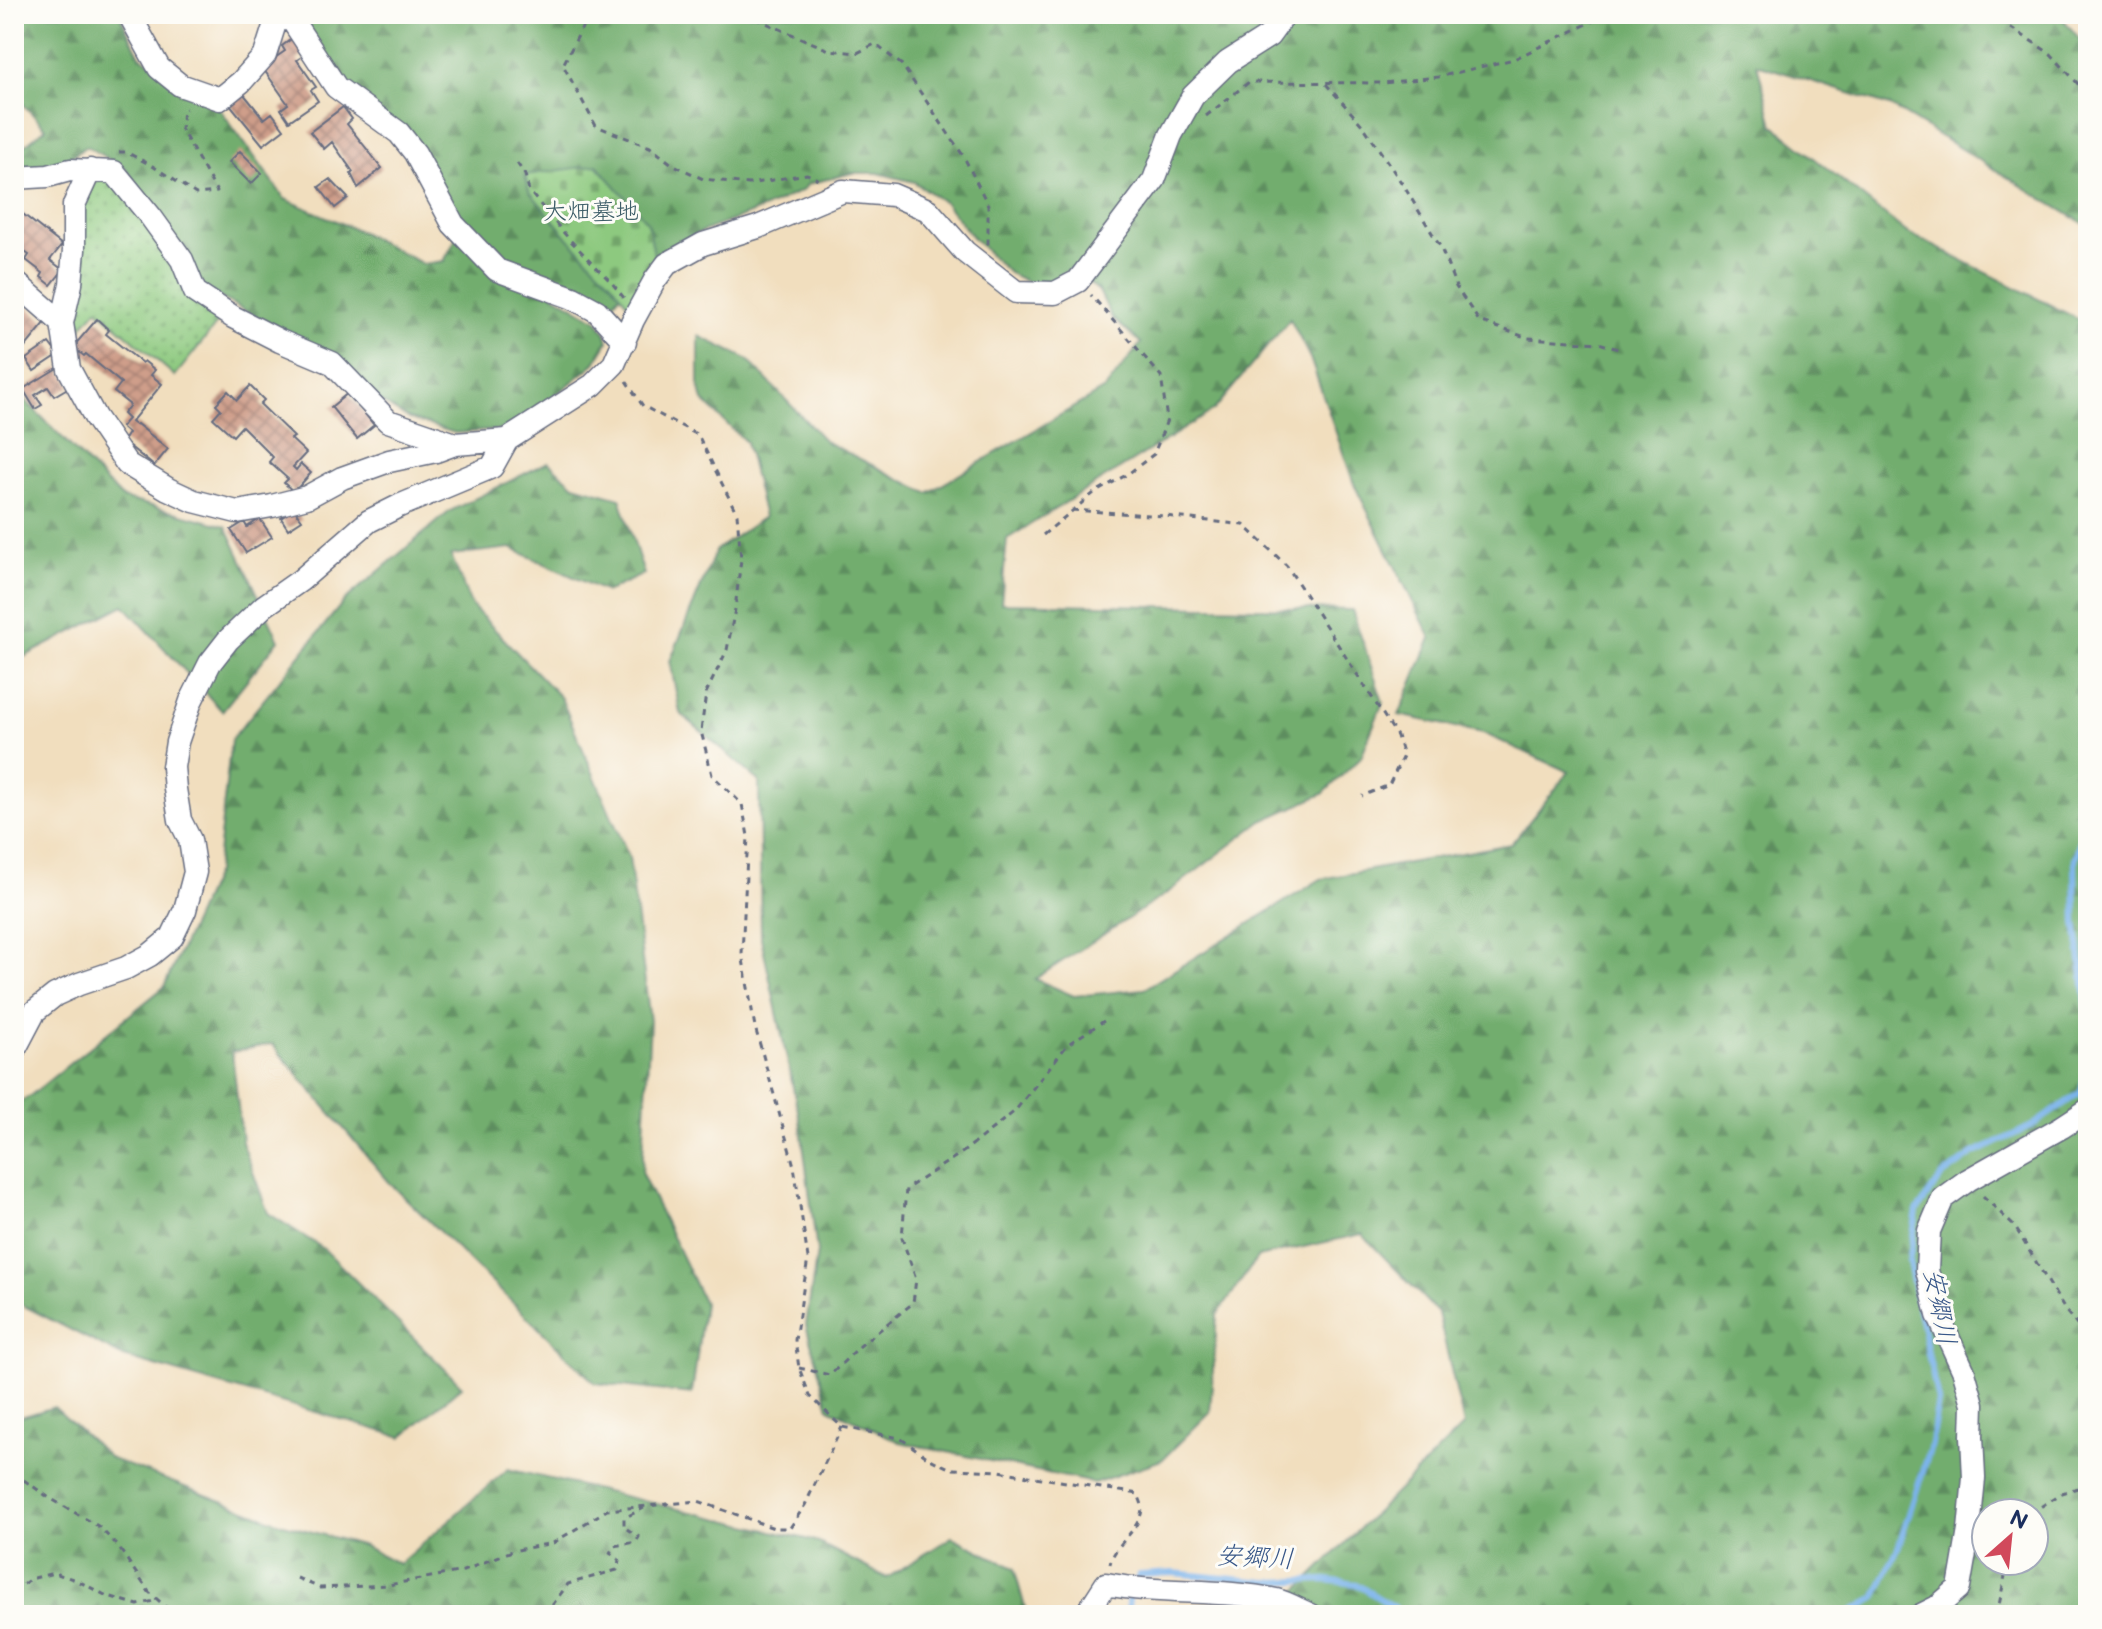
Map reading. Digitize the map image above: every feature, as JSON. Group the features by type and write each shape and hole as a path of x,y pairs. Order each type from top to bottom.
{"street":[{"path":"129,14 159,68 180,85 220,99 241,82 265,55 278,14"},
{"path":"288,14 336,87 399,133 415,153 453,224 497,270 573,298 597,311 625,342"},
{"path":"90,170 74,205 71,284 62,323 69,369 95,417 127,464 194,501 237,512 307,497 389,461 455,444 507,440 593,385 614,364 633,320 667,264 703,244 758,227 843,191 893,195 928,210 965,252 1016,292 1055,293 1078,281 1154,180 1171,135 1193,96 1228,62 1269,36 1285,14"},
{"path":"14,178 48,176 70,170 114,172 182,260 195,292 256,329 332,363 388,421 455,444"},
{"path":"14,281 62,323"},
{"path":"14,1051 35,1011 55,995 126,968 150,955 172,937 185,910 195,872 190,840 180,820 175,789 173,767 177,742 191,701 210,663 228,640 264,606 301,580 369,521 492,467 507,440"},
{"path":"1921,1615 1937,1607 1959,1588 1974,1478 1973,1404 1964,1372 1938,1315 1927,1270 1929,1231 1943,1198 1968,1180 2088,1110"},
{"path":"1086,1615 1121,1586 1278,1601 1311,1615"}],"path":[{"path":"587,14 563,65 596,126 650,147 672,164 703,179 749,184 807,174 843,191"},
{"path":"745,14 829,50 857,53 875,44 902,65 964,157 988,205 989,273"},
{"path":"1199,122 1249,82 1383,83 1438,77 1514,59 1608,14"},
{"path":"1990,14 2051,54 2088,95"},
{"path":"1326,84 1364,127 1405,188 1441,248 1456,287 1479,321 1528,338 1599,343 1621,350"},
{"path":"112,151 126,152 196,194 217,192 181,129 183,110 220,99"},
{"path":"517,163 525,175 529,191 569,239 612,283 628,304 633,320"},
{"path":"1043,535 1094,493 1128,474 1154,454 1167,420 1161,376 1078,281"},
{"path":"614,364 643,406 698,435 737,514 741,559 735,609 727,650 706,693 701,731 712,775 742,804 748,836 742,954 755,1027 794,1166 808,1259 795,1340 799,1368 810,1396 842,1427 900,1438 951,1469 999,1471 1138,1494 1142,1508 1135,1525 1112,1557 1121,1586"},
{"path":"1072,510 1244,525 1287,566 1397,736 1403,756 1389,785 1362,796"},
{"path":"799,1368 830,1375 913,1303 916,1279 902,1238 906,1189 963,1152 1015,1111 1068,1044 1104,1021"},
{"path":"1968,1180 2015,1227 2077,1325 2088,1322"},
{"path":"297,1578 320,1588 375,1586 463,1571 512,1551 553,1543 607,1510 698,1501 774,1528 790,1528 805,1505 842,1427"},
{"path":"14,1473 98,1526 117,1545 149,1592 175,1615"},
{"path":"2050,1501 2081,1487 2088,1494"},
{"path":"545,1615 568,1584 617,1570 619,1560 610,1553 614,1546 636,1542 639,1537 624,1527 624,1518 646,1507"},
{"path":"14,1592 30,1579 54,1573 105,1595 138,1605 157,1600"},
{"path":"1997,1615 2005,1577"}],"green space":[{"path":"14,14 119,14 140,56 211,97 285,199 361,232 423,264 444,261 457,237 597,320 608,342 595,363 555,396 501,430 455,433 409,419 286,332 204,289 166,226 126,169 86,146 52,167 34,168 14,161 14,154 46,128 14,95"},
{"path":"298,14 2059,14 2088,49 2088,226 1890,106 1757,64 1773,125 1906,232 2088,324 2088,1615 1289,1615 1296,1592 1464,1425 1438,1313 1362,1234 1258,1257 1217,1315 1210,1412 1162,1460 1094,1483 900,1442 829,1408 806,1325 817,1252 800,1120 761,938 759,781 680,713 670,661 716,550 764,517 746,442 703,401 699,385 699,336 747,359 826,442 928,493 1106,388 1141,343 1112,318 1099,291 1071,268 1049,283 1030,283 1009,273 973,238 945,203 914,182 878,173 852,173 808,184 803,190 771,205 678,243 638,273 613,303 614,311 560,284 511,266 461,218 339,76","holes":["1290,319 1310,358 1354,484 1431,638 1399,715 1483,733 1569,772 1511,844 1321,879 1144,989 1074,996 1035,979 1166,894 1262,821 1323,794 1361,757 1383,702 1352,610 1001,603 1007,539 1214,410"]},
{"name":"大畑墓地","path":"597,165 648,223 655,260 628,304 529,191 525,175"},
{"path":"107,173 223,316 175,376 97,309 68,344 83,192"},
{"path":"14,389 122,498 226,526 279,640 222,711 124,605 14,662"},
{"path":"548,462 574,485 620,498 644,574 606,592 511,548 451,555 471,605 561,698 629,857 650,1021 642,1174 704,1303 692,1394 595,1383 390,1183 272,1044 232,1052 242,1142 268,1213 324,1249 462,1386 402,1437 124,1357 14,1301 14,1106 164,987 216,872 231,740 345,600 450,511"},
{"path":"54,1407 111,1459 280,1523 364,1546 399,1564 508,1469 815,1541 887,1578 952,1537 1014,1568 1027,1615 14,1615 14,1419"}],"building":[{"path":"294,37 306,54 297,60 316,87 311,90 318,101 289,121 281,109 288,104 262,67 285,51 282,46"},
{"path":"243,93 264,119 272,113 284,129 263,145 229,103"},
{"path":"343,107 352,119 347,124 382,168 358,188 351,174 353,172 332,142 324,149 310,132"},
{"path":"240,151 262,173 251,184 229,162"},
{"path":"330,179 348,198 335,208 319,187"},
{"path":"14,207 62,245 50,260 63,270 51,285 41,277 43,273 26,260 29,255 14,244"},
{"path":"14,296 46,322 14,361"},
{"path":"97,319 109,330 106,334 155,370 151,375 162,384 131,422 168,449 154,466 123,441 128,433 121,427 128,419 123,414 130,405 114,392 121,383 73,347"},
{"path":"49,343 58,355 34,371 26,359"},
{"path":"59,367 71,386 54,396 48,387 35,395 42,405 35,409 23,389"},
{"path":"250,386 264,400 260,404 306,453 293,467 296,470 301,464 311,473 294,492 284,483 288,479 269,462 273,457 242,426 233,436 213,418 221,409 216,404 228,391 237,400"},
{"path":"348,393 374,425 357,439 331,407"},
{"path":"294,509 302,520 288,529 281,518"},
{"path":"260,519 272,537 246,553 231,530 244,522 247,527"}],"waterway":[{"name":"安郷川","path":"2088,811 2075,859 2076,922 2088,1012"},
{"name":"安郷川","path":"1845,1615 1875,1598 1897,1551 1930,1449 1938,1401 1909,1262 1917,1211 1942,1176 1973,1154 2032,1126 2081,1092 2088,1065"},
{"name":"安郷川","path":"1127,1615 1130,1593 1139,1575 1173,1573 1267,1582 1326,1580 1356,1584 1395,1608 1400,1615"}]}
